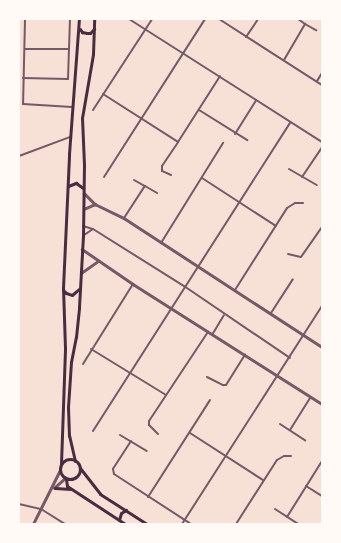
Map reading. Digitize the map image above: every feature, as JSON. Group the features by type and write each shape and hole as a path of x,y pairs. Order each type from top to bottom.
{"main road":[{"path":"79,19 62,288 65,348 60,470 68,486 125,524"},
{"path":"95,20 91,68 82,111 84,193 83,236 76,337 71,362 68,420 69,436 75,461 100,494 147,524"},
{"path":"79,27 84,33 90,33 94,29"},
{"path":"68,186 76,183 83,188"},
{"path":"62,288 66,293 72,295 79,289"},
{"path":"61,464 69,459 75,461"},
{"path":"65,478 74,478 78,474 80,468"},
{"path":"55,488 63,487 73,490"},
{"path":"120,520 121,513 126,510"}],"street":[{"path":"25,19 22,101 25,105 74,108"},
{"path":"23,78 68,79 70,19"},
{"path":"129,19 322,142"},
{"path":"93,110 152,19"},
{"path":"104,177 205,19"},
{"path":"219,19 322,85"},
{"path":"246,37 258,19"},
{"path":"298,19 316,30"},
{"path":"284,60 305,24"},
{"path":"24,49 70,49"},
{"path":"316,81 322,73"},
{"path":"171,175 162,171 162,166 220,76"},
{"path":"103,94 178,142"},
{"path":"235,134 256,101"},
{"path":"198,110 247,140"},
{"path":"93,431 184,286 290,123"},
{"path":"19,156 71,137"},
{"path":"161,243 223,143"},
{"path":"302,177 322,146"},
{"path":"290,169 316,185"},
{"path":"202,178 276,226"},
{"path":"134,180 157,193"},
{"path":"124,218 144,186"},
{"path":"84,193 95,204 124,218 197,267 322,347"},
{"path":"235,290 291,204 303,203"},
{"path":"84,209 95,204"},
{"path":"83,226 93,229 184,286 290,358"},
{"path":"288,254 301,257 322,227"},
{"path":"83,236 93,229"},
{"path":"81,248 212,335 322,404"},
{"path":"80,274 99,261"},
{"path":"270,314 293,279"},
{"path":"83,364 91,349 134,284"},
{"path":"182,524 322,306"},
{"path":"212,335 225,315"},
{"path":"158,434 148,425 149,421 208,332"},
{"path":"91,349 166,395"},
{"path":"207,377 222,385 226,385 245,355"},
{"path":"290,430 311,397"},
{"path":"148,497 210,400"},
{"path":"280,424 305,440"},
{"path":"190,433 264,480"},
{"path":"120,435 147,451"},
{"path":"130,441 112,472 191,524"},
{"path":"236,524 277,460 284,456 291,456"},
{"path":"287,516 322,461"},
{"path":"33,524 51,491 60,470"},
{"path":"51,491 65,478"},
{"path":"306,486 322,496"},
{"path":"19,504 41,509 64,524"},
{"path":"275,509 298,524"}]}
